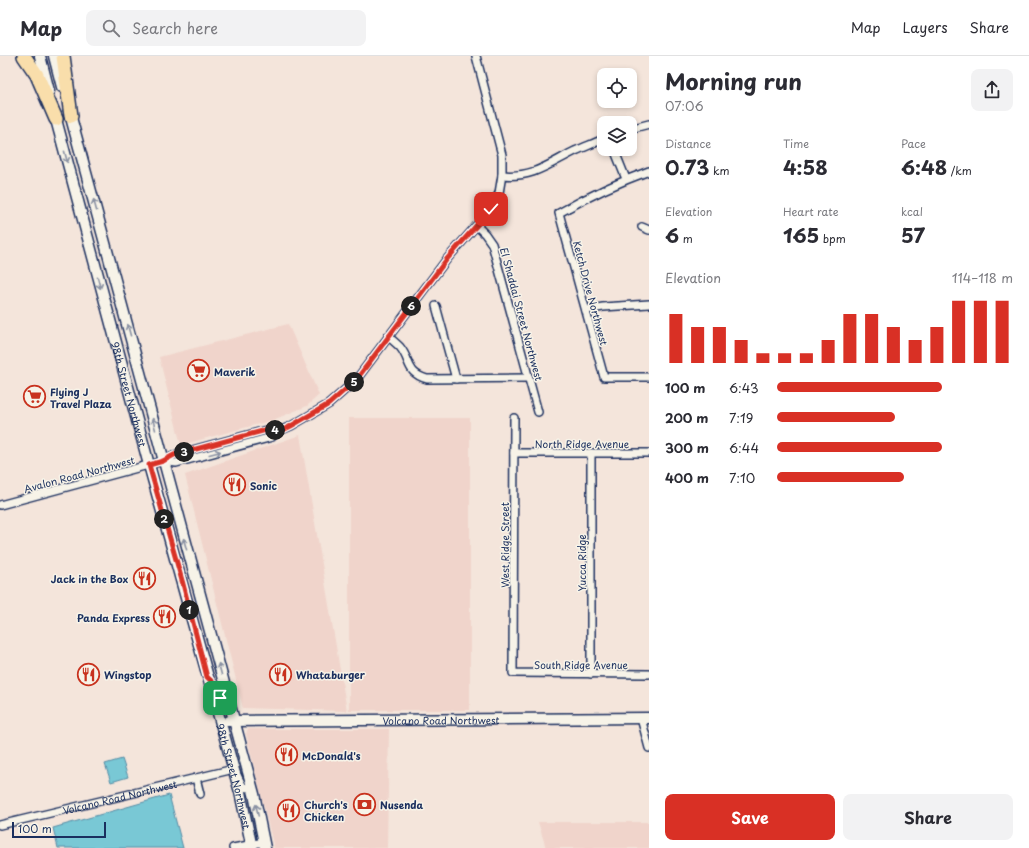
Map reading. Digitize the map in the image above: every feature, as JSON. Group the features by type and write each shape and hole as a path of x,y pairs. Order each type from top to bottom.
{"highway":[{"path":"24,56 37,75 56,119"},
{"path":"63,56 70,116"}],"main road":[{"name":"98th Street Northwest","path":"40,56 149,465 207,677 234,769 252,846"},
{"name":"98th Street Northwest","path":"54,56 140,368 163,461 234,720 248,788 265,845"},
{"path":"207,677 216,686 226,720 234,720"},
{"name":"Volcano Road Northwest","path":"234,720 645,718"},
{"path":"226,742 235,755 248,788"}],"street":[{"name":"Avalon Road Northwest","path":"0,506 163,461 176,463 272,438 279,432 329,404 356,380 447,259 491,209 498,193 502,175 502,156 476,56"},
{"path":"637,127 649,124"},
{"path":"502,175 524,175 538,171 597,142"},
{"path":"617,156 626,179 649,171"},
{"name":"Ketch Drive Northwest","path":"626,179 591,195 559,214 604,377 649,377"},
{"name":"El Shaddai Street Northwest","path":"477,226 486,234 492,244 538,412"},
{"path":"642,227 649,230"},
{"path":"586,310 604,307 649,304"},
{"path":"436,306 456,379"},
{"path":"388,336 400,347 410,369 418,376 427,379 529,378"},
{"name":"West Ridge Street","path":"513,673 514,418"},
{"name":"North Ridge Avenue","path":"514,453 649,453"},
{"name":"Yucca Ridge","path":"591,453 591,674"},
{"name":"South Ridge Avenue","path":"513,673 649,674"},
{"path":"645,718 649,748"},
{"path":"234,769 248,788"},
{"name":"Volcano Road Northwest","path":"0,825 234,769"},
{"path":"196,778 200,794"},
{"path":"233,848 265,845"}],"shaded area":[{"name":"Maverik","path":"288,324 319,395 307,406 273,420 181,445 159,357"},
{"path":"349,418 470,418 470,710 349,710"},
{"path":"300,435 347,711 243,708 185,475"},
{"path":"248,729 389,729 387,848 274,848 246,734"},
{"path":"538,822 649,822 649,848 546,848"}],"water":[{"path":"122,759 128,777 111,782 105,764"},
{"path":"169,795 183,848 58,848 53,828"}],"place":[{"name":"Maverik","path":"199,371"},
{"name":"Flying J Travel Plaza","path":"35,397"},
{"name":"Sonic","path":"235,485"},
{"name":"Jack in the Box","path":"144,578"},
{"name":"Panda Express","path":"165,617"},
{"name":"Wingstop","path":"89,674"},
{"name":"Whataburger","path":"280,674"},
{"name":"McDonald's","path":"287,755"},
{"name":"Nusenda","path":"365,804"},
{"name":"Church's Chicken","path":"289,810"}],"route":[{"path":"220,698 216,686 207,677 183,584 149,465 163,461 174,455 270,429 279,432 329,404 356,380 447,259 491,209"}]}
